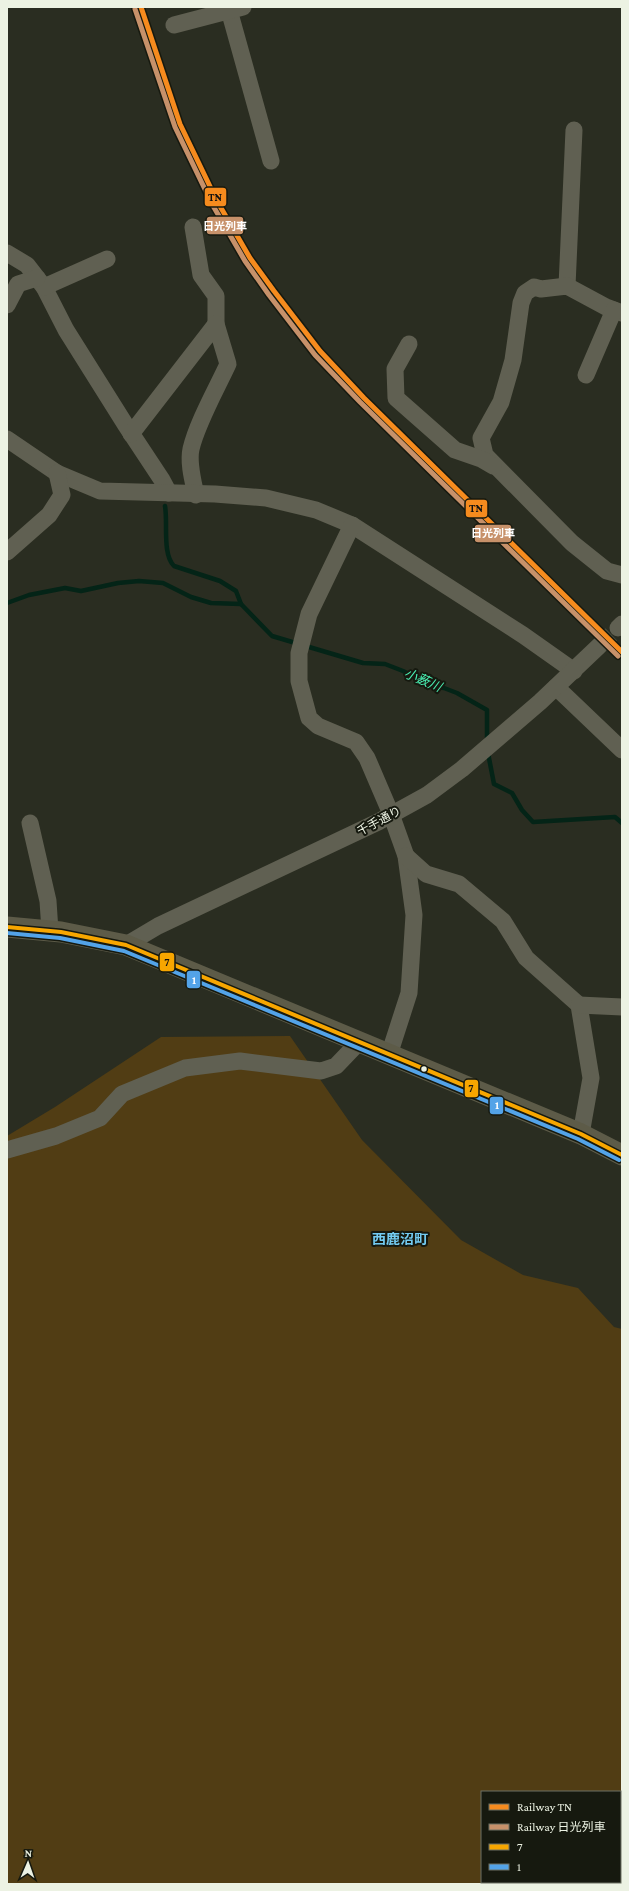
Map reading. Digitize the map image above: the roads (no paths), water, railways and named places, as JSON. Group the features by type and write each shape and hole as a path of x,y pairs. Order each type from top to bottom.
{"main road":[{"path":"7,927 50,931 126,945 581,1134 622,1155"}],"street":[{"path":"174,25 236,9 271,160"},
{"path":"567,286 574,130"},
{"path":"193,227 201,274 216,296 216,324 228,364 203,417 191,449 190,462 196,495"},
{"path":"7,253 27,265 41,283 66,330 131,434 162,480 169,494"},
{"path":"7,305 18,284 41,283 107,259"},
{"path":"586,375 618,311 567,286 541,289 534,287 525,293 521,303 513,360 501,402 481,438 482,448 485,455 497,468 572,543 607,571 622,575"},
{"path":"131,434 216,324"},
{"path":"409,344 394,369 396,398 455,450 480,459 497,468"},
{"path":"7,439 57,473 100,491 266,498 316,510 352,525 523,635 574,671"},
{"path":"7,552 49,515 62,495 57,473"},
{"path":"352,525 309,614 299,652 299,681 309,718 318,726 356,742 367,758 391,814 406,856 414,915 409,993 389,1054"},
{"name":"千手通り","path":"126,945 158,926 358,832 426,795 462,769 574,671 599,646"},
{"path":"556,687 622,750"},
{"path":"30,823 48,901 50,931"},
{"path":"406,856 426,874 459,884 465,888 503,921 526,958 579,1005 591,1078 581,1134"},
{"path":"579,1005 622,1006"},
{"path":"7,1150 56,1136 100,1118 122,1094 185,1068 240,1061 321,1071 336,1066 359,1042"}],"waterway":[{"name":"小薮川","path":"165,506 168,554 170,561 174,566 220,581 236,591 241,604 272,636 363,663 385,664 435,687 444,688 457,693 487,710 487,741"},
{"path":"7,603 29,595 65,588 81,591 118,583 139,581 163,583 191,597 211,603 241,604"},
{"name":"小薮川","path":"488,753 494,784 512,793 522,810 533,822 615,817 622,823"}],"tunnel":[{"path":"599,646 618,628"}],"rail line":[{"name":"TN","path":"141,7 180,124 217,201 250,258 274,291 320,351 364,398 622,652"},
{"name":"日光列車","path":"135,9 175,127 212,204 245,261 269,295 315,355 360,402 618,656"}],"district":[{"name":"西鹿沼町","path":"400,1239"}]}
